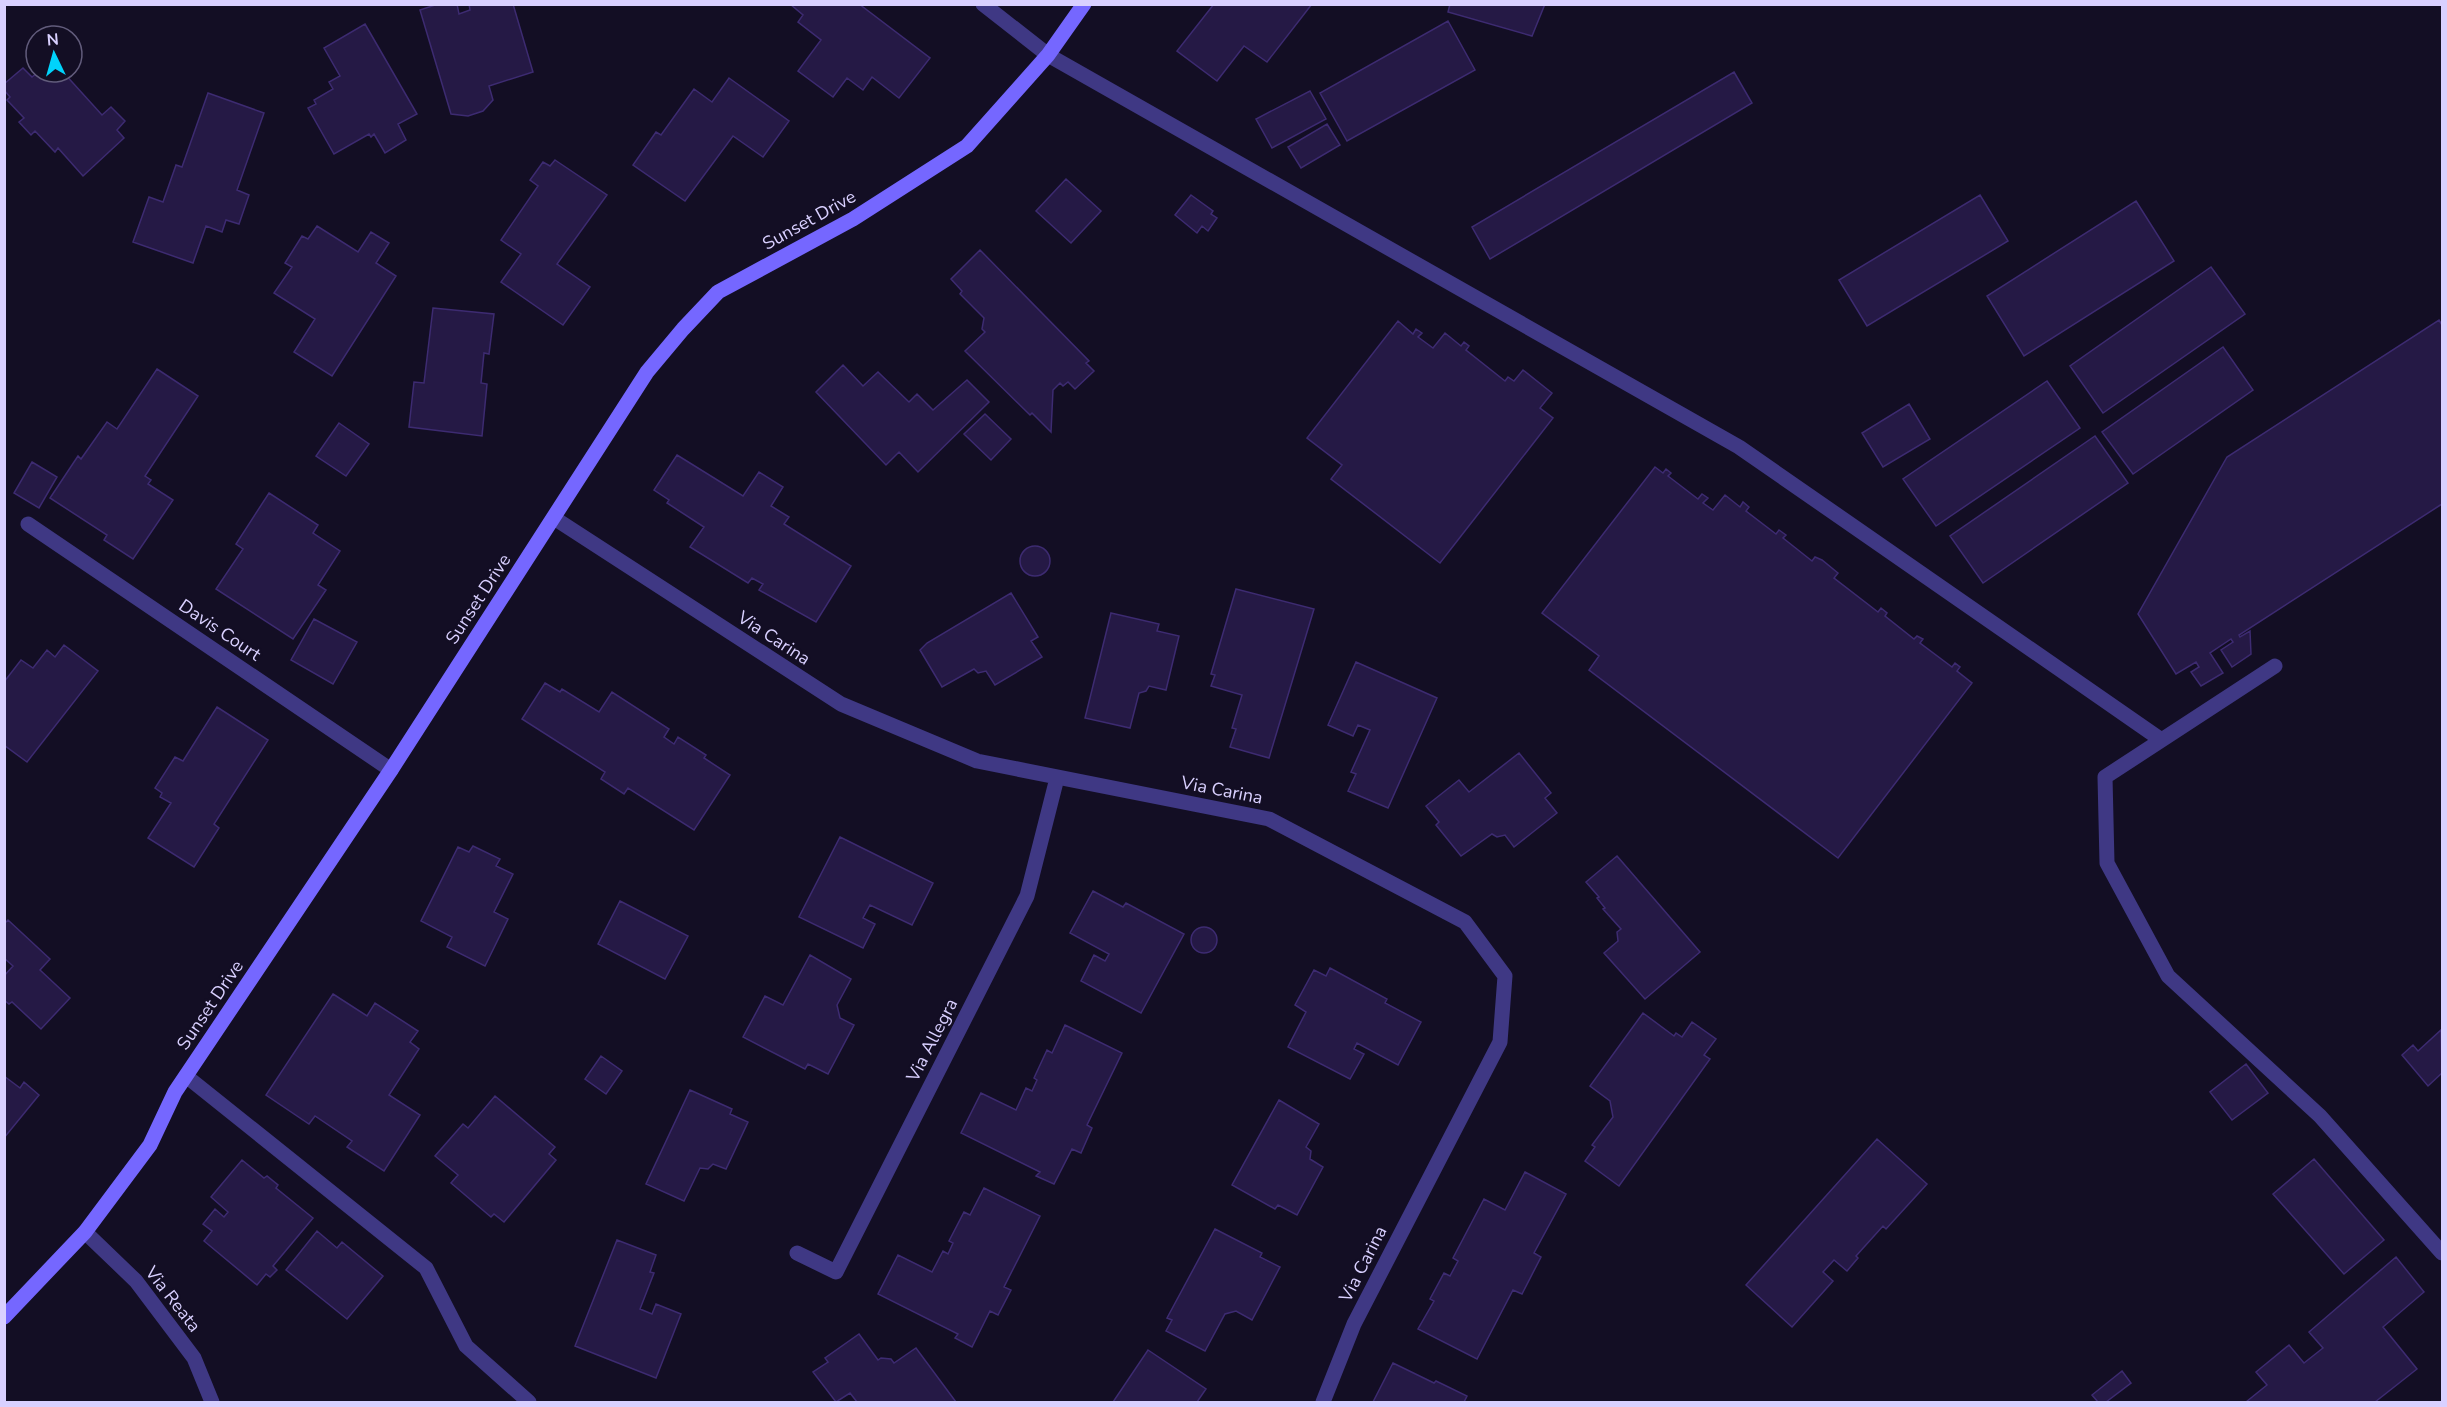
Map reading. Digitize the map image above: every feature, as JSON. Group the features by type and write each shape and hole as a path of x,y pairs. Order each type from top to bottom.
{"main road":[{"name":"Sunset Drive","path":"4,1317 84,1232 150,1145 175,1092 391,770 647,372 718,292 853,219 967,146 1048,55 1084,4"}],"street":[{"path":"983,4 1048,55 1739,447 2160,739"},
{"name":"Via Carina","path":"554,518 841,704 977,761 1269,819 1466,922 1505,976 1500,1042 1354,1324 1323,1402"},
{"name":"Davis Court","path":"28,524 391,770"},
{"path":"2275,666 2105,777 2107,863 2168,976 2320,1116 2442,1253"},
{"name":"Via Allegra","path":"796,1253 836,1272 1027,896 1057,778"},
{"path":"186,1076 426,1268 466,1346 529,1402"},
{"name":"Via Reata","path":"84,1232 136,1281 194,1358 212,1402"}],"building":[{"path":"438,4 457,4 459,14 470,10 469,4 513,4 533,72 489,86 493,100 483,111 468,116 451,114 420,10"},
{"path":"790,4 859,4 930,58 899,98 872,77 863,90 847,78 833,97 798,71 821,40 798,22 803,15"},
{"path":"1214,4 1312,4 1267,62 1244,46 1217,81 1177,51"},
{"path":"1450,4 1545,4 1532,36 1448,12"},
{"path":"1448,21 1475,70 1347,141 1320,93"},
{"path":"365,24 417,114 398,124 406,140 385,153 374,134 371,137 369,134 334,154 308,108 316,104 314,100 333,89 329,82 340,76 324,48"},
{"path":"23,68 24,84 74,84 102,115 111,107 125,121 117,130 124,138 83,176 58,148 55,152 35,131 31,135 19,122 24,118 7,100 10,97 4,90 4,84"},
{"path":"1734,72 1752,103 1490,259 1472,227"},
{"path":"729,78 789,121 763,157 733,136 685,201 633,165 656,132 661,135 694,89 712,102"},
{"path":"1310,91 1326,119 1272,148 1256,119"},
{"path":"208,93 264,113 237,190 249,195 239,224 226,220 222,232 206,226 193,263 133,242 149,197 163,202 176,165 182,167"},
{"path":"1327,124 1340,145 1301,168 1288,147"},
{"path":"555,160 607,195 557,264 590,287 563,325 501,282 521,254 501,240 538,186 530,180 543,162 550,166"},
{"path":"1066,179 1101,211 1071,243 1036,211"},
{"path":"1191,195 1213,211 1211,214 1217,218 1208,231 1202,226 1197,233 1175,215"},
{"path":"1980,195 2008,241 1867,326 1839,280"},
{"path":"2136,201 2174,261 2024,356 1987,296"},
{"path":"317,226 358,252 371,232 389,243 376,263 396,276 332,376 294,352 315,319 274,293 292,267 285,263 302,236 308,239"},
{"path":"980,250 1089,361 1086,363 1094,371 1075,389 1068,382 1063,386 1060,383 1053,390 1051,432 1032,413 1030,415 965,351 985,332 982,329 984,318 960,294 962,291 951,279"},
{"path":"2211,267 2245,314 2103,413 2070,366"},
{"path":"433,308 494,314 489,354 484,353 481,383 487,384 482,436 409,427 414,382 424,383"},
{"path":"2439,320 2442,325 2442,504 2239,635 2240,637 2250,631 2251,654 2232,667 2221,650 2233,642 2231,639 2210,653 2223,673 2201,686 2191,672 2199,667 2196,662 2176,674 2138,614 2227,457"},
{"path":"1398,321 1413,334 1416,329 1422,333 1418,337 1433,348 1445,333 1461,346 1464,342 1469,346 1466,350 1505,381 1508,377 1514,381 1523,370 1552,393 1540,408 1553,418 1440,563 1331,479 1342,465 1307,438"},
{"path":"2223,347 2253,390 2133,474 2102,432"},
{"path":"843,365 863,386 878,372 909,402 917,394 933,410 967,380 989,402 918,472 899,452 886,465 816,392"},
{"path":"157,369 198,396 145,476 151,480 148,484 173,500 133,559 104,540 107,535 50,498 78,456 81,459 107,422 117,429"},
{"path":"2047,381 2080,428 1936,526 1903,479"},
{"path":"1909,404 1930,439 1883,467 1862,433"},
{"path":"985,414 1011,439 991,460 964,434"},
{"path":"339,423 369,444 346,476 316,456"},
{"path":"2095,436 2128,483 1983,583 1950,536"},
{"path":"677,455 743,496 759,472 783,487 771,506 789,517 784,524 851,566 816,622 759,590 763,584 752,578 748,583 690,547 704,527 667,503 669,500 654,490"},
{"path":"32,462 57,477 39,508 14,493"},
{"path":"1655,467 1663,473 1666,469 1671,473 1668,476 1698,499 1702,494 1708,498 1703,503 1713,510 1725,495 1740,507 1743,502 1749,507 1746,511 1776,534 1779,530 1786,535 1783,538 1812,561 1815,557 1822,560 1838,573 1834,578 1878,612 1881,608 1887,613 1885,616 1914,639 1917,636 1923,639 1920,643 1952,667 1955,663 1960,667 1957,671 1972,683 1838,858 1589,670 1599,656 1542,613"},
{"path":"269,493 318,525 313,533 340,551 318,585 326,590 293,639 216,589 243,549 236,544"},
{"path":"1035,546 1045,551 1050,561 1045,571 1035,576 1025,571 1020,561 1025,551"},
{"path":"1236,589 1314,609 1269,758 1230,747 1236,729 1232,728 1242,695 1211,686 1215,675 1211,674"},
{"path":"1011,593 1038,637 1031,641 1042,657 995,685 986,671 978,673 974,669 942,687 920,650 927,643"},
{"path":"1111,613 1159,624 1157,631 1179,636 1166,690 1149,686 1146,691 1139,693 1130,728 1085,718"},
{"path":"314,619 357,642 333,684 291,660"},
{"path":"64,645 98,671 27,762 4,745 4,682 21,660 33,668 47,650 55,657"},
{"path":"1356,662 1437,698 1388,808 1348,791 1356,774 1351,772 1370,730 1358,725 1353,736 1328,725"},
{"path":"545,683 560,692 562,689 599,712 612,692 669,729 664,737 674,744 678,737 706,755 704,758 730,775 694,830 628,788 624,794 601,779 605,772 522,719"},
{"path":"217,707 268,740 214,824 219,828 194,867 148,838 171,803 160,797 162,793 155,788 175,757 183,761"},
{"path":"1519,753 1551,793 1545,798 1557,813 1514,847 1505,835 1497,837 1492,834 1461,856 1436,825 1439,822 1426,806 1459,780 1469,792"},
{"path":"840,837 933,883 912,925 870,905 863,918 875,924 863,948 799,917"},
{"path":"473,846 500,859 496,866 513,874 494,912 508,919 485,966 447,947 452,937 421,921 458,847 469,852"},
{"path":"1617,856 1700,952 1645,999 1604,953 1618,941 1617,932 1621,929 1603,909 1605,908 1597,898 1599,897 1586,882"},
{"path":"1093,891 1123,907 1126,903 1184,934 1141,1013 1081,981 1094,955 1105,961 1109,954 1070,933"},
{"path":"620,901 688,936 665,979 598,944"},
{"path":"8,920 50,959 40,970 70,998 41,1029 12,1002 9,1004 4,1000 4,976 13,966 4,958 4,924"},
{"path":"1204,927 1214,930 1217,940 1214,950 1204,953 1194,950 1191,940 1194,930"},
{"path":"810,955 851,979 837,1005 840,1018 854,1025 828,1074 808,1064 805,1069 743,1037 765,996 783,1005"},
{"path":"1330,968 1387,999 1385,1003 1421,1022 1398,1065 1357,1043 1354,1049 1364,1054 1350,1079 1288,1047 1306,1012 1295,1005 1314,970 1326,976"},
{"path":"333,994 367,1016 375,1003 418,1031 410,1042 419,1049 389,1095 420,1115 384,1171 347,1147 352,1141 315,1116 309,1124 266,1095"},
{"path":"1643,1013 1674,1036 1676,1033 1682,1037 1692,1022 1716,1039 1704,1055 1710,1059 1619,1186 1585,1161 1595,1147 1592,1145 1613,1117 1610,1101 1590,1086"},
{"path":"1065,1025 1122,1053 1087,1125 1092,1128 1081,1153 1072,1149 1054,1184 1036,1176 1040,1172 961,1133 981,1093 1016,1110 1026,1088 1032,1091 1037,1080 1034,1078 1047,1050 1052,1053"},
{"path":"2441,1030 2442,1073 2428,1086 2402,1055 2413,1045 2418,1051"},
{"path":"601,1056 622,1071 606,1094 585,1079"},
{"path":"2246,1064 2268,1093 2232,1120 2210,1092"},
{"path":"4,1076 20,1088 24,1082 39,1095 4,1138"},
{"path":"690,1090 732,1109 730,1114 748,1122 726,1169 713,1164 708,1169 700,1168 684,1201 646,1184"},
{"path":"495,1096 555,1147 549,1154 556,1160 504,1222 494,1214 491,1217 451,1183 458,1175 435,1156 463,1124 468,1128"},
{"path":"1279,1100 1319,1124 1306,1147 1311,1151 1310,1159 1323,1167 1297,1215 1278,1205 1275,1209 1232,1185"},
{"path":"1877,1139 1927,1184 1886,1229 1883,1226 1856,1256 1858,1258 1847,1271 1834,1260 1823,1272 1833,1281 1792,1327 1746,1285"},
{"path":"2314,1159 2384,1240 2344,1274 2273,1194"},
{"path":"242,1160 264,1178 267,1176 278,1185 276,1188 313,1218 273,1266 277,1270 270,1277 266,1274 257,1285 204,1241 212,1231 203,1224 215,1209 224,1217 228,1212 211,1197"},
{"path":"1525,1172 1566,1194 1534,1253 1541,1257 1522,1294 1513,1290 1477,1359 1418,1329 1434,1301 1430,1299 1444,1273 1450,1276 1458,1261 1453,1258 1484,1199 1505,1210"},
{"path":"984,1188 1040,1216 1004,1287 1011,1290 998,1315 990,1311 972,1347 955,1338 958,1334 878,1294 898,1255 932,1272 943,1251 948,1254 953,1243 949,1241 964,1212 970,1215"},
{"path":"1215,1229 1262,1253 1260,1257 1280,1267 1252,1320 1236,1311 1225,1314 1205,1351 1166,1331 1172,1320 1167,1318"},
{"path":"317,1231 337,1248 342,1242 383,1276 347,1319 286,1270"},
{"path":"617,1240 656,1255 650,1272 654,1273 640,1309 652,1314 656,1304 681,1314 656,1378 575,1346"},
{"path":"2396,1257 2424,1292 2383,1327 2417,1369 2375,1402 2246,1402 2267,1385 2256,1372 2289,1345 2304,1363 2323,1348 2309,1332"},
{"path":"859,1334 878,1360 891,1359 894,1363 916,1348 956,1402 857,1402 850,1393 836,1402 813,1372 828,1362 825,1358"},
{"path":"1148,1350 1206,1389 1197,1402 1113,1402"},
{"path":"1393,1363 1467,1396 1464,1402 1373,1402"},
{"path":"2122,1371 2131,1383 2106,1402 2098,1402 2092,1395"}]}
